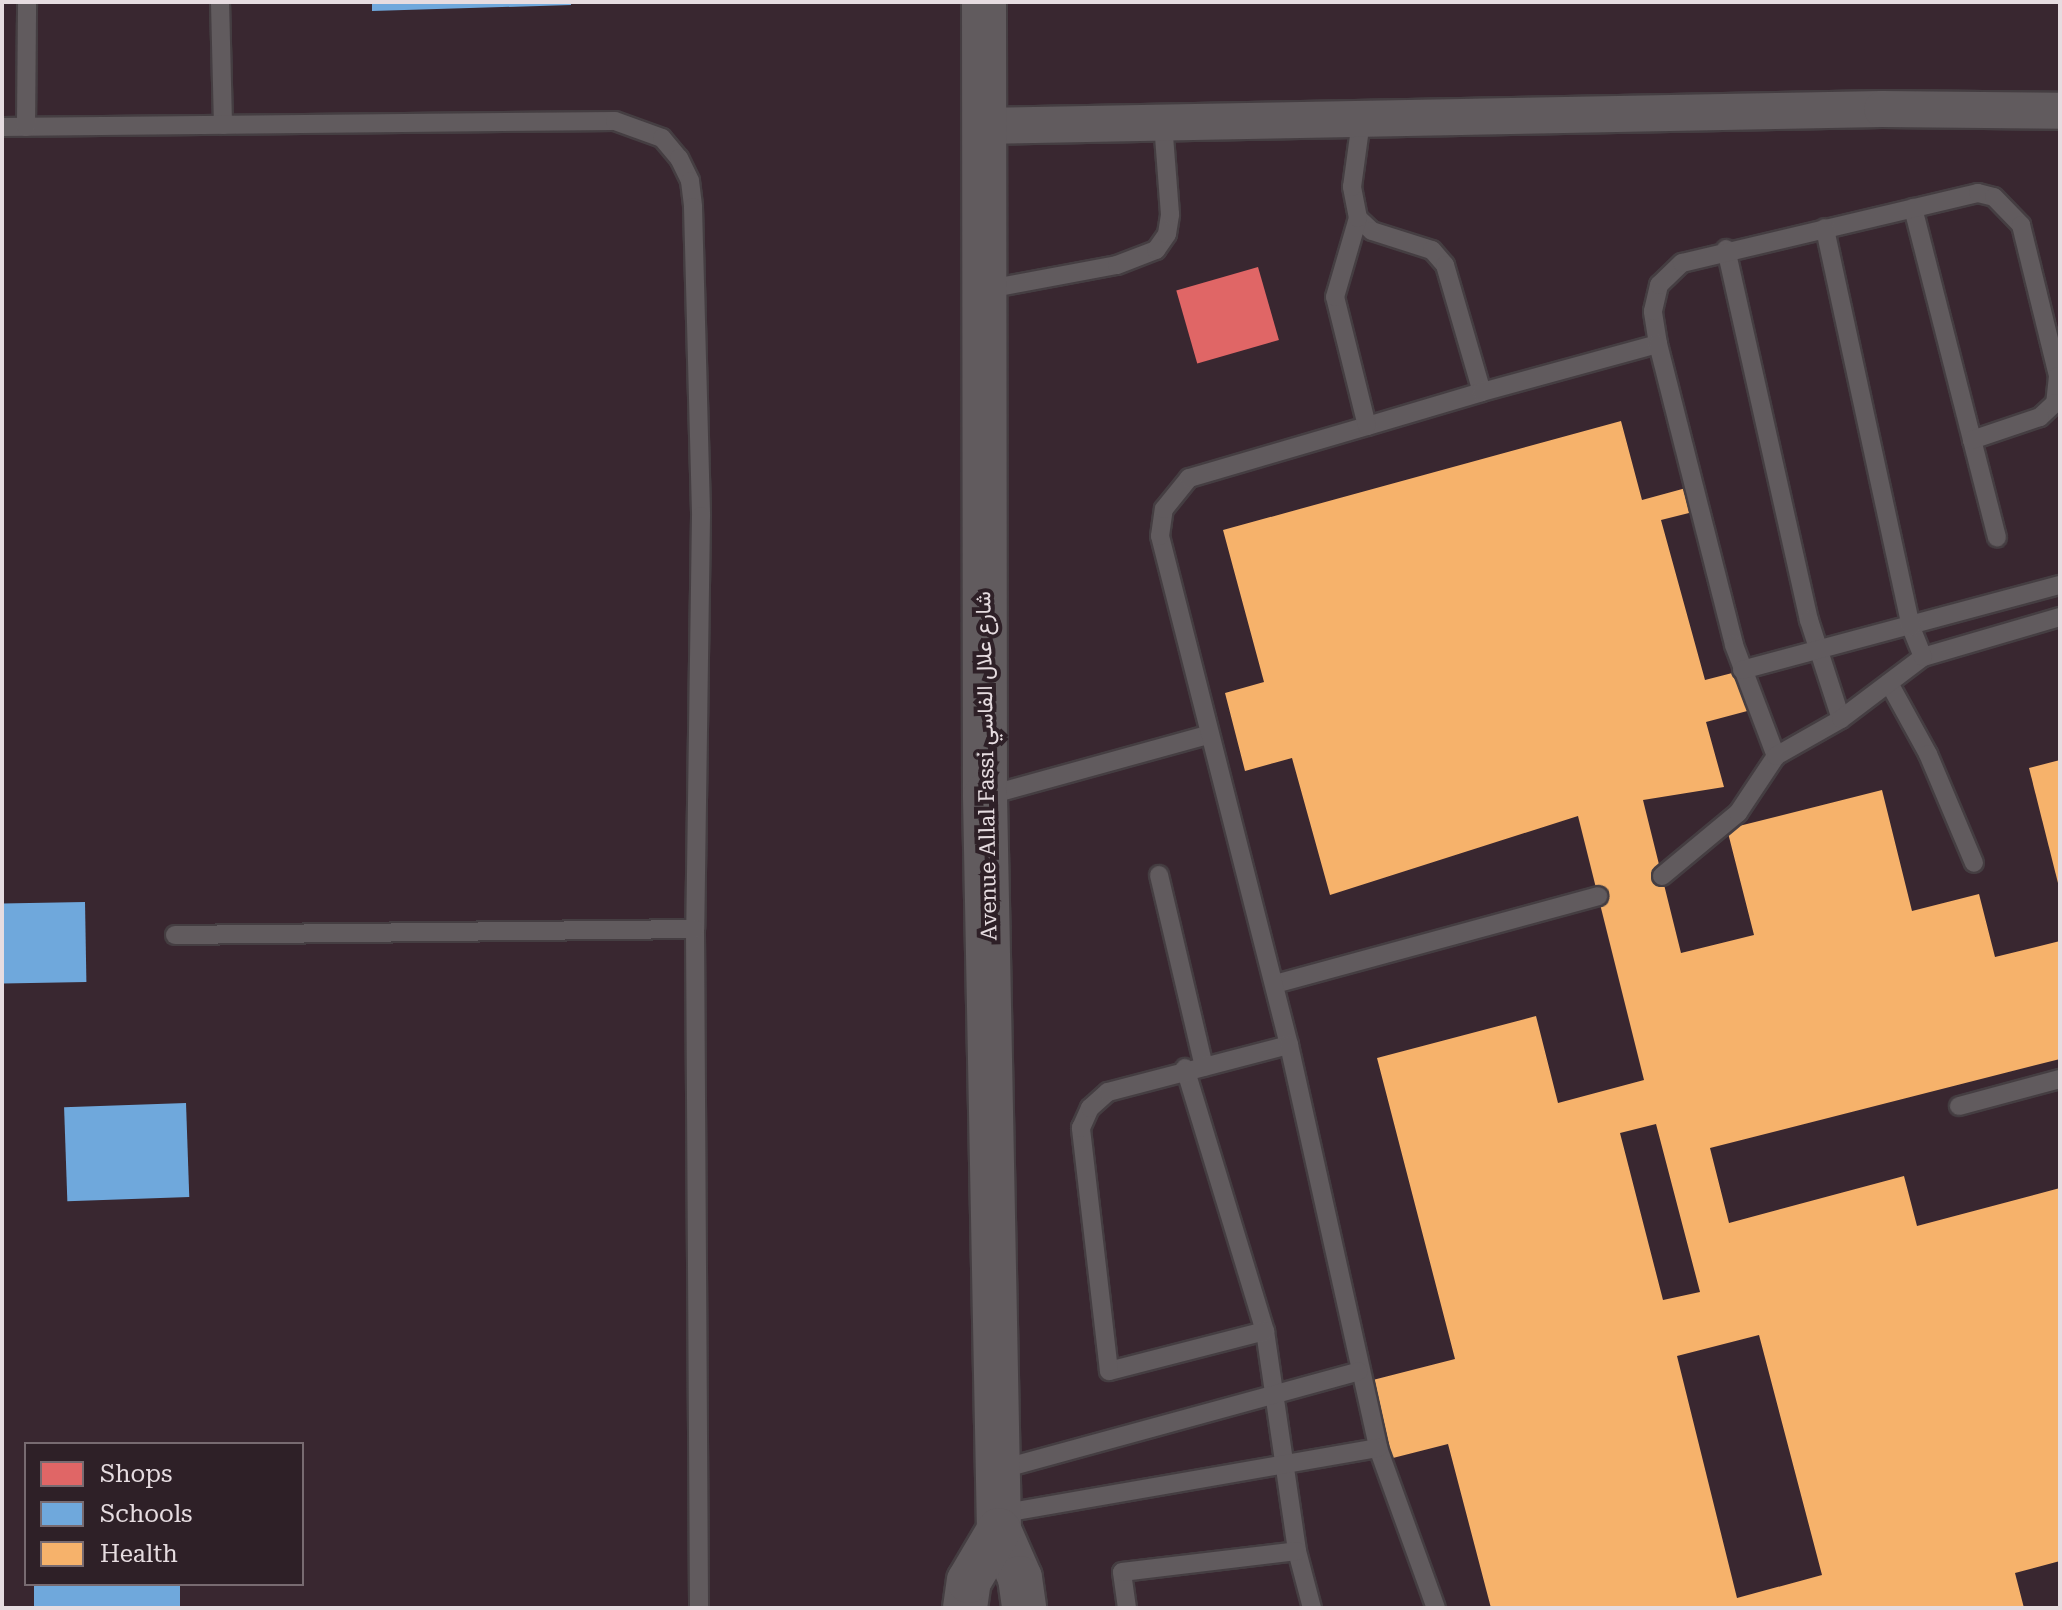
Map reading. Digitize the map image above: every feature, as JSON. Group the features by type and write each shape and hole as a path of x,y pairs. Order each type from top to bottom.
{"street":[{"name":"Avenue Allal Fassi شارع علال الفاسي","path":"984,2 981,126 985,796 999,1522"},
{"path":"981,126 1882,109 2060,111"},
{"path":"965,1608 975,1567 999,1522"},
{"path":"999,1522 1020,1578 1024,1608"}],"lane":[{"path":"26,127 27,2"},
{"path":"220,2 223,125"},
{"path":"2,127 615,121 662,138 679,158 690,181 701,516 695,929 699,1608"},
{"path":"1361,121 1352,187 1358,218 1335,297 1367,426"},
{"path":"983,290 1117,265 1156,250 1167,234 1170,214 1163,124"},
{"path":"1776,756 1742,670 1658,344 1653,311 1659,285 1682,263 1726,249 1978,193 1994,197 2021,225 2058,376 2055,403 2040,417 1972,440"},
{"path":"1913,208 1997,537"},
{"path":"1358,218 1372,231 1432,250 1445,265 1482,392"},
{"path":"1825,228 1911,627 1923,657"},
{"path":"1726,249 1817,647 1841,719"},
{"path":"1436,1608 1378,1448 1275,984 1207,735 1160,536 1164,509 1189,478 1658,344"},
{"path":"1742,670 1817,647 1911,627 2060,585"},
{"path":"1662,876 1738,813 1776,756 1841,719 1923,657 2060,617"},
{"path":"1889,683 1928,754 1974,863"},
{"path":"985,796 1207,735"},
{"path":"1159,875 1204,1067"},
{"path":"1275,984 1598,896"},
{"path":"175,935 695,929"},
{"path":"1265,1331 1109,1371 1081,1128 1090,1108 1108,1092 1185,1068 1204,1067 1289,1045"},
{"path":"1185,1068 1265,1331 1297,1551 1312,1608"},
{"path":"1959,1106 2060,1079"},
{"path":"998,1470 1359,1371"},
{"path":"999,1522 1378,1448"},
{"path":"1127,1608 1122,1572 1297,1551"}],"shaded area":[{"path":"2,2 2060,2 2060,1608 2,1608"}],"building: Shops":[{"path":"1258,267 1279,340 1197,363 1176,290"}],"building: Schools":[{"path":"372,2 571,2 571,5 372,11"},
{"path":"85,902 86,982 3,983 2,903"},
{"path":"186,1103 189,1197 67,1201 64,1107"},
{"path":"34,1586 180,1586 180,1608 34,1608"}],"building: Health":[{"path":"1621,421 1642,500 1686,488 1693,512 1661,520 1705,680 1740,671 1751,710 1706,722 1724,787 1643,800 1681,953 1754,935 1727,829 1882,790 1912,911 1979,894 1995,957 2060,941 2060,1059 1710,1148 1729,1223 1904,1176 1917,1226 2060,1188 2060,1561 2015,1573 2024,1608 1491,1608 1448,1444 1385,1460 1365,1382 1455,1359 1377,1058 1536,1016 1558,1103 1644,1080 1578,816 1330,895 1292,758 1245,771 1225,693 1264,682 1223,530","holes":["1656,1124 1700,1292 1663,1300 1620,1133","1759,1335 1822,1575 1737,1598 1677,1356"]},
{"path":"2060,760 2060,887 2059,887 2029,768"}]}
